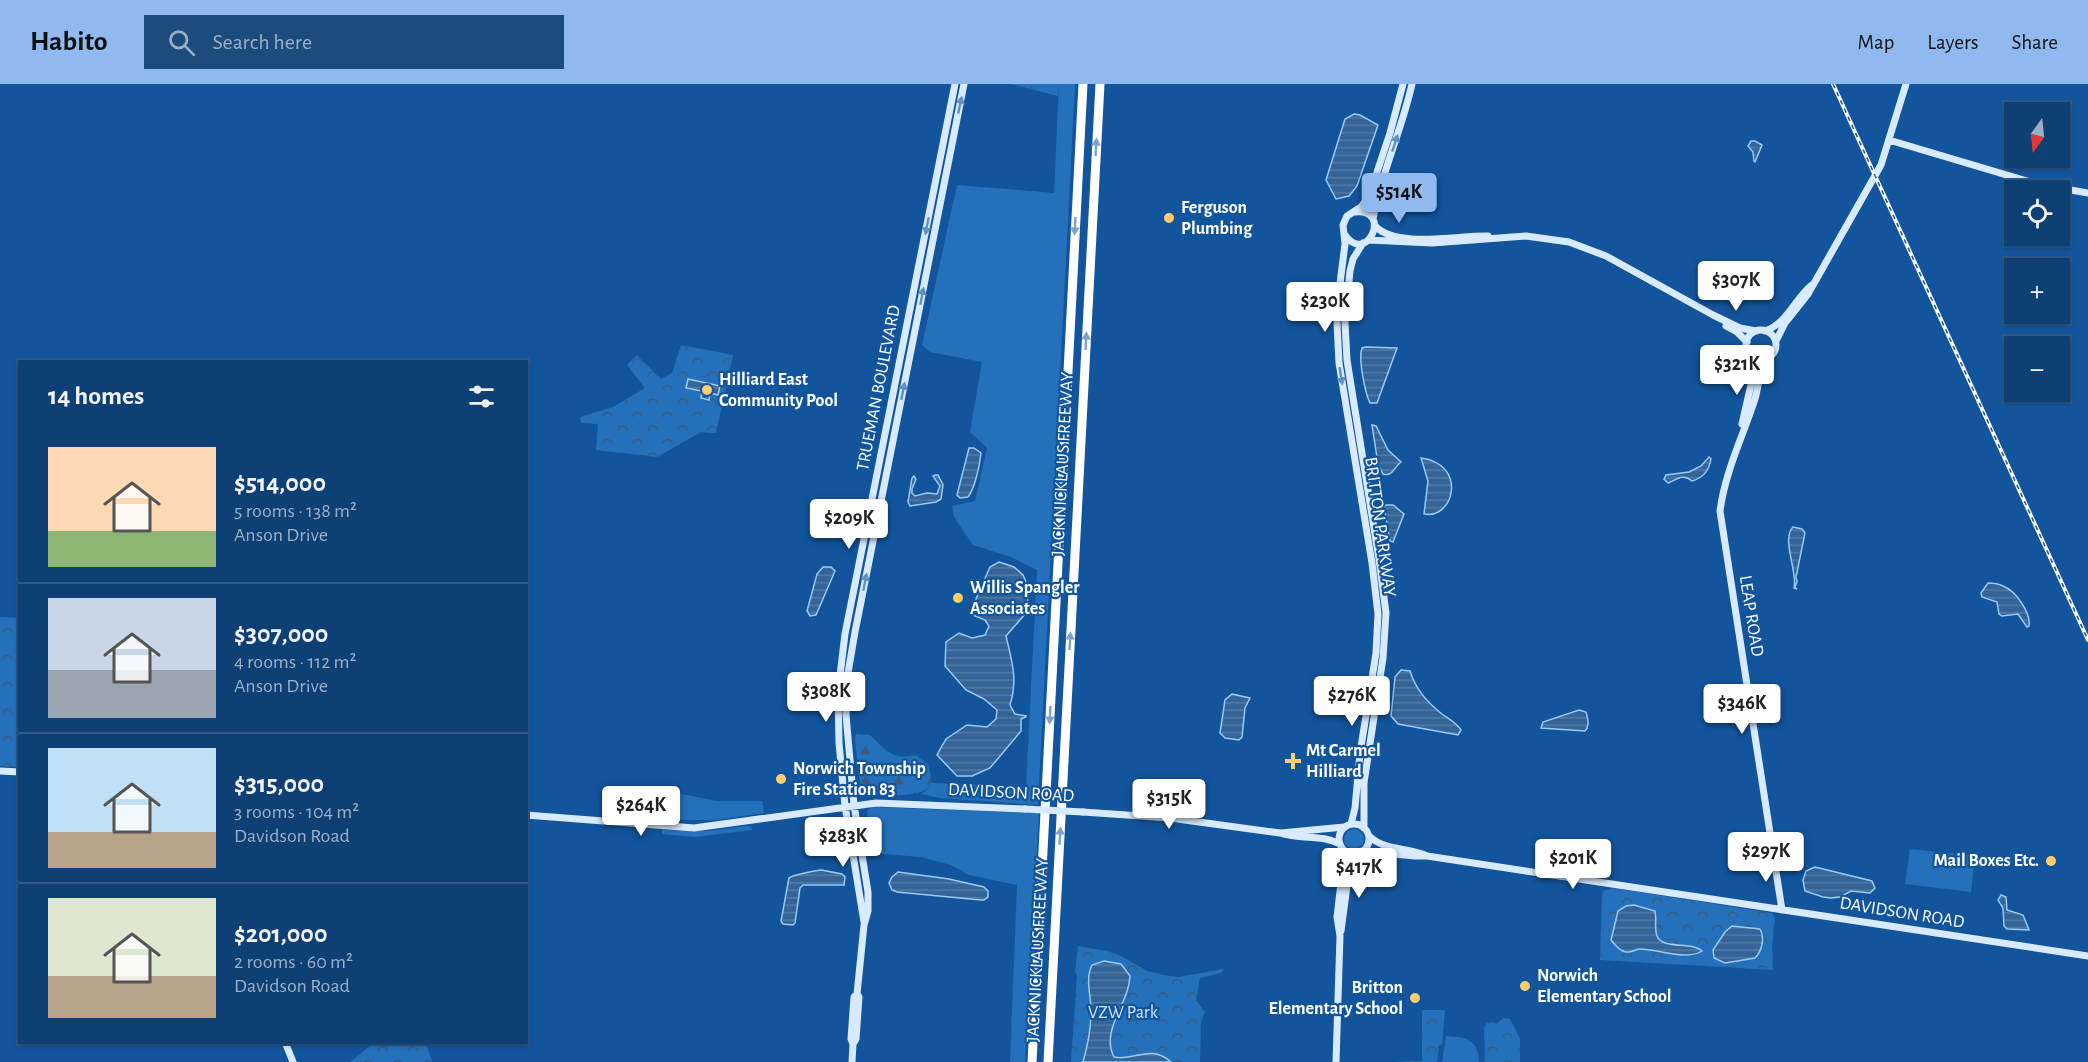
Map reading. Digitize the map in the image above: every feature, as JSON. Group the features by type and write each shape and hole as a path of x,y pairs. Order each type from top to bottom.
{"highway":[{"name":"JACK NICKLAUS FREEWAY","path":"1032,1062 1083,84"},
{"name":"JACK NICKLAUS FREEWAY","path":"1048,1062 1100,84"}],"main road":[{"name":"TRUEMAN BOULEVARD","path":"864,925 845,806 838,713 839,672 955,84"},
{"name":"TRUEMAN BOULEVARD","path":"864,925 868,911 868,892 854,805 846,715 850,662 964,84"},
{"path":"1403,84 1390,134 1369,196 1364,204 1344,220 1344,234 1352,242 1432,243 1509,237"},
{"path":"1366,241 1374,233 1376,201 1408,105 1412,84"},
{"path":"1713,315 1747,342 1750,353 1757,359 1767,358 1774,352 1776,341 1784,326 1808,294 1881,165 1906,84"},
{"path":"1889,140 2037,184 2088,193"},
{"path":"1355,212 1365,212 1387,234 1406,238 1546,238 1591,249 1713,315 1740,328 1765,331 1772,334 1776,341"},
{"name":"BRITTON PARKWAY","path":"1344,234 1345,244 1338,299 1339,363 1378,614 1376,653 1358,771 1355,807 1347,826"},
{"name":"BRITTON PARKWAY","path":"1364,828 1364,783 1383,658 1386,613 1380,559 1347,360 1345,323 1353,259 1366,241"},
{"path":"1765,331 1779,324 1802,293 1812,285"},
{"path":"1747,342 1750,335 1756,331"},
{"name":"LEAP ROAD","path":"1741,435 1752,380 1750,353"},
{"name":"LEAP ROAD","path":"1767,358 1762,366 1755,399 1723,493 1721,525 1782,910"},
{"path":"0,771 18,772"},
{"name":"DAVIDSON ROAD","path":"528,815 694,828 845,806 908,803 1170,818 1280,833 1293,838 1325,838 1341,846"},
{"path":"1336,1062 1340,936 1349,871 1359,852 1368,845 1369,836 1360,825 1347,826 1339,837 1343,866 1337,917 1340,936"},
{"name":"DAVIDSON ROAD","path":"1280,833 1347,826"},
{"name":"DAVIDSON ROAD","path":"1369,836 1381,845 1415,851 1427,856"},
{"path":"1341,846 1352,853 1359,852"},
{"name":"DAVIDSON ROAD","path":"1359,852 1427,856 2088,956"},
{"path":"852,1062 853,1044 850,1039 864,925"},
{"path":"286,1044 293,1062"}],"green space":[{"path":"1011,84 1059,84 1058,96"},
{"path":"1059,84 1075,84 1038,805 940,798 921,794 929,788 931,783 1026,787 1037,570 1011,557 973,545 954,517 952,506 975,501 987,448 970,432 982,362 930,352 922,345 957,185 1054,193"},
{"path":"681,345 733,355 716,433 701,432 657,457 596,450 598,424 581,423 580,417 613,407 645,388 627,365 637,355 661,379 672,373"},
{"path":"0,617 18,618 18,767 0,766"},
{"path":"856,734 870,735 890,753 901,757 916,755 928,764 931,782 928,788 903,795 866,794 861,791"},
{"path":"667,791 716,801 762,801 764,813 716,820 663,820"},
{"path":"872,807 1039,813 1025,1062 1010,1062 1017,885 969,875 951,865 921,857 872,853 866,822 868,810"},
{"path":"751,827 752,830 695,837 662,834 662,830 710,831"},
{"path":"1350,829 1358,829 1364,835 1364,843 1358,849 1350,849 1344,843 1344,835"},
{"path":"1910,849 1975,856 1971,892 1905,884"},
{"path":"1613,888 1772,913 1775,918 1772,948 1773,970 1600,960 1602,896 1603,891"},
{"name":"VZW Park","path":"1078,946 1107,951 1147,971 1164,975 1178,977 1224,969 1221,973 1200,978 1196,1000 1205,1012 1201,1022 1200,1062 1071,1062"},
{"path":"1422,1010 1445,1010 1442,1044 1439,1046 1437,1062 1395,1062 1422,1061"},
{"path":"1504,1018 1510,1019 1520,1039 1520,1062 1485,1062 1484,1027 1487,1022 1497,1023"},
{"path":"1446,1036 1459,1037 1474,1044 1477,1048 1479,1062 1442,1062"},
{"path":"374,1044 426,1044 432,1062 350,1062"}],"shaded area":[{"path":"1354,114 1378,125 1357,186 1349,196 1336,199 1326,180 1345,119"},
{"path":"1751,141 1762,145 1755,162 1753,152 1748,146"},
{"path":"1362,348 1397,348 1377,403 1370,403 1364,384 1361,353"},
{"name":"Hilliard East Community Pool","path":"688,379 720,386 718,395 710,393 709,400 701,398 702,391 686,388"},
{"path":"1372,425 1376,426 1388,450 1401,462 1386,475 1383,474 1378,464"},
{"path":"969,448 974,448 981,453 980,463 971,493 968,497 960,498 957,495"},
{"path":"1709,457 1711,459 1709,467 1696,480 1692,481 1683,477 1668,483 1664,479 1666,475 1689,472 1701,466"},
{"path":"1421,458 1436,462 1446,470 1451,480 1449,500 1443,509 1434,514 1424,514 1428,481"},
{"path":"938,475 943,485 941,499 936,502 910,506 908,502 912,478 914,476 916,479 912,489 915,496 927,493 937,494 940,486 933,476"},
{"path":"1393,505 1404,514 1393,542 1390,541 1384,507"},
{"path":"1793,527 1802,529 1805,533 1796,577 1795,587 1797,589 1794,588 1795,581 1789,547 1790,532"},
{"path":"999,562 1014,567 1023,575 1029,589 1026,613 1006,636 1014,679 1010,705 1015,714 1026,717 1021,719 1021,731 990,768 972,776 957,776 937,755 946,739 967,725 987,727 996,719 997,710 984,699 966,690 945,666 946,642 959,633 972,638 985,635 989,626 985,620 973,615 976,599 990,567"},
{"path":"823,567 831,567 835,571 816,615 810,616 807,611 817,574"},
{"path":"1988,583 2001,585 2017,597 2028,615 2029,626 2027,627 2018,614 2002,616 1999,614 1997,602 1982,597 1981,593"},
{"path":"1401,670 1410,671 1415,684 1427,700 1461,730 1458,735 1398,724 1391,716 1395,677"},
{"path":"1232,694 1250,698 1245,708 1242,737 1239,740 1225,738 1220,733 1225,700"},
{"path":"1579,710 1587,714 1588,724 1585,731 1541,728 1543,722"},
{"path":"1815,867 1872,881 1875,888 1870,893 1851,891 1840,897 1831,898 1805,891 1803,880 1806,871"},
{"path":"821,870 842,874 845,877 844,885 803,885 800,888 795,923 793,925 783,924 781,921 789,878"},
{"path":"898,872 949,879 984,887 988,891 988,897 981,900 897,892 892,890 889,883"},
{"path":"2001,895 2006,897 2007,910 2023,915 2029,930 2007,929 2004,926 2003,908 1998,900"},
{"path":"1634,905 1655,911 1656,933 1660,940 1665,943 1691,946 1702,951 1688,955 1647,949 1628,952 1622,950 1611,940 1618,911 1626,906"},
{"path":"1732,926 1760,929 1762,944 1755,958 1725,963 1714,958 1713,950"},
{"path":"1104,961 1121,964 1130,976 1110,1037 1114,1057 1149,1053 1171,1062 1083,1062 1090,1024 1090,970 1092,965"}],"railway":[{"path":"1833,84 2088,640"}],"place":[{"name":"Ferguson Plumbing","path":"1169,218"},
{"name":"Hilliard East Community Pool","path":"707,390"},
{"name":"Willis Spangler Associates","path":"958,598"},
{"name":"Mt Carmel Hilliard","path":"1293,761"},
{"name":"Norwich Township Fire Station 83","path":"781,779"},
{"name":"Mail Boxes Etc.","path":"2051,861"},
{"name":"Norwich Elementary School","path":"1525,986"},
{"name":"Britton Elementary School","path":"1415,998"}]}
